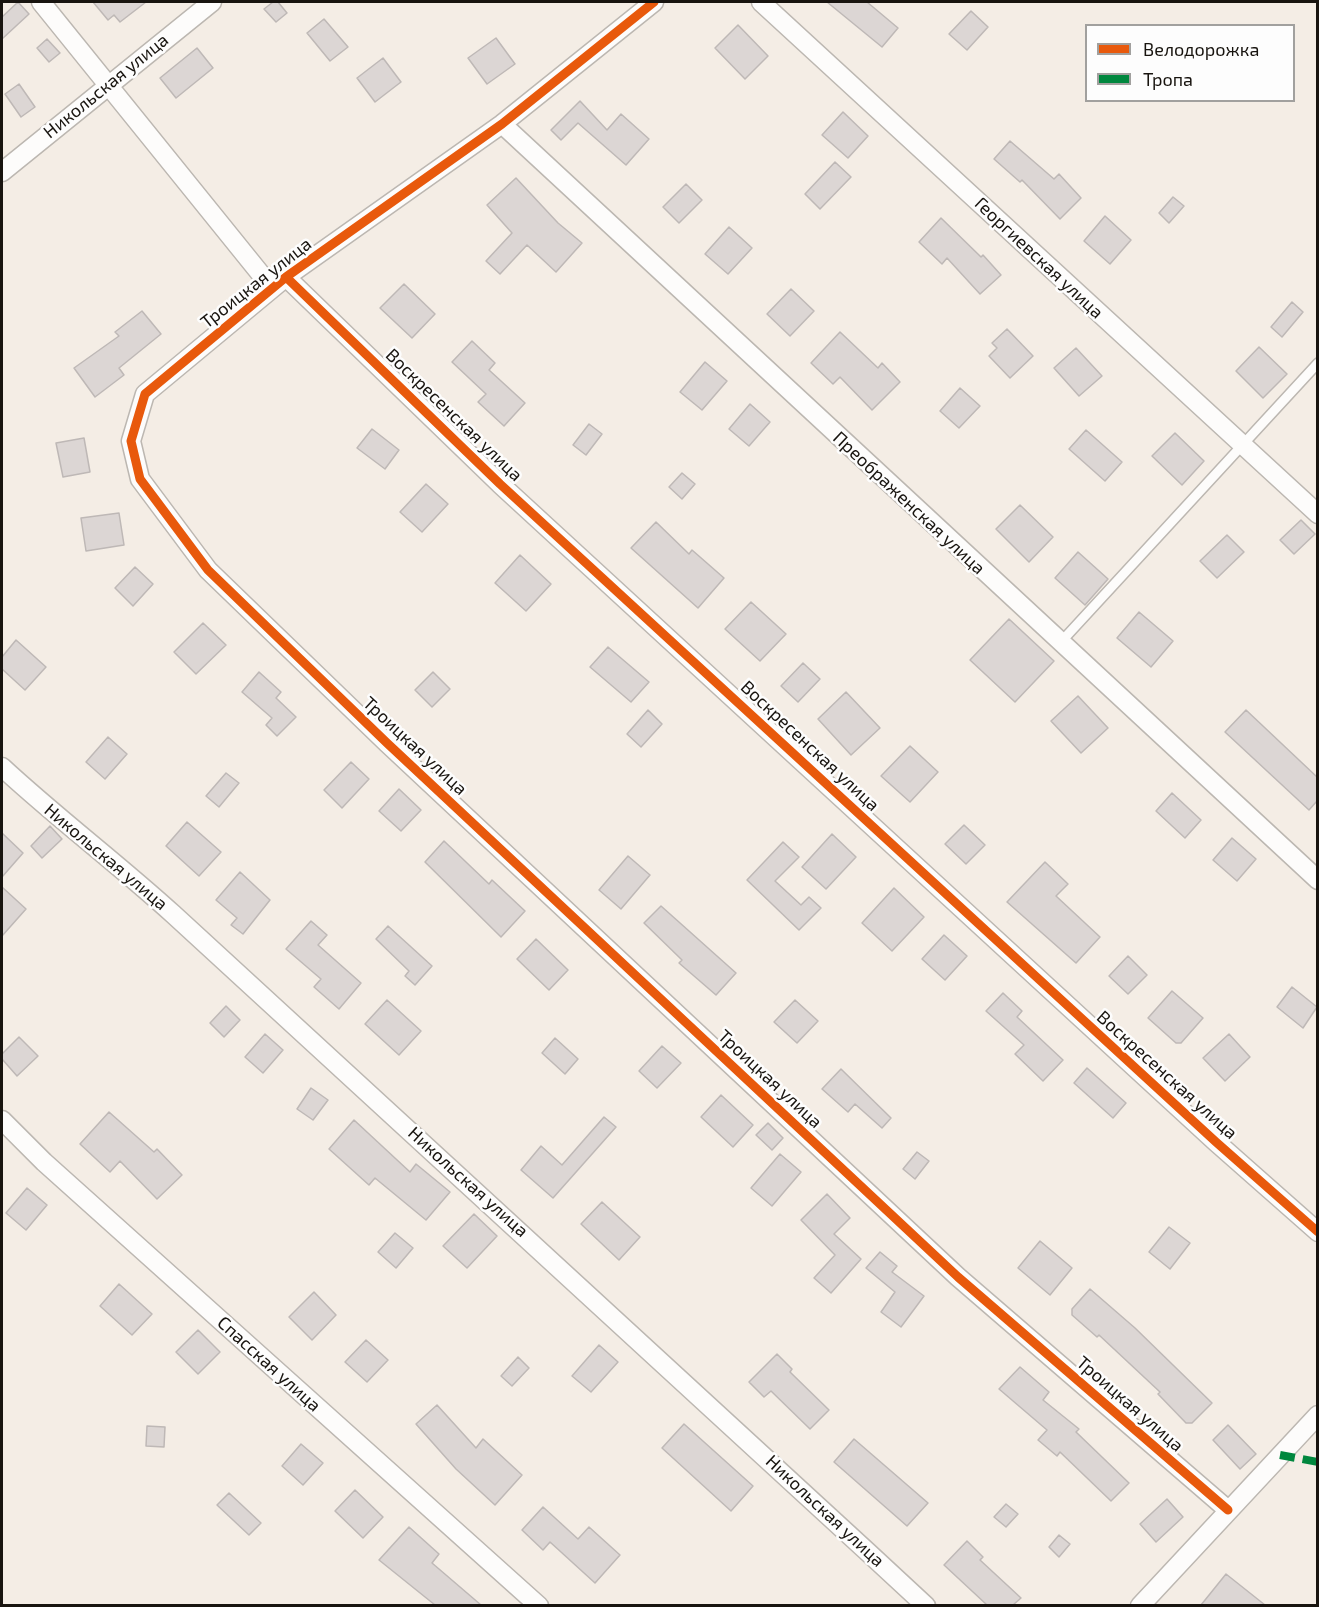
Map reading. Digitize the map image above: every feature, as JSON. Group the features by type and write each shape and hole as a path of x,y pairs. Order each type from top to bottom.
{"street":[{"name":"Воскресенская улица","path":"41,2 107,84 279,282 1207,1134 1317,1232"},
{"name":"Никольская улица","path":"2,172 107,84 212,2"},
{"name":"Троицкая улица","path":"654,2 502,124 279,282 145,394 131,441 140,479 182,539 208,570 387,743 958,1277 1228,1510"},
{"name":"Георгиевская улица","path":"761,2 1317,514"},
{"name":"Преображенская улица","path":"502,124 1317,880"},
{"name":"Никольская улица","path":"2,767 40,802 155,897 555,1261 926,1605"},
{"name":"Спасская улица","path":"2,1120 44,1162 539,1605"},
{"path":"1140,1605 1317,1415"}],"lane":[{"path":"1060,643 1317,363"}],"building":[{"path":"18,2 29,14 2,39 2,17"},
{"path":"93,2 146,2 120,22 114,15 108,20"},
{"path":"273,2 278,2 287,13 276,22 264,9"},
{"path":"827,2 867,2 898,28 882,47"},
{"path":"971,11 988,27 967,50 949,34"},
{"path":"324,19 348,47 330,61 307,33"},
{"path":"738,25 768,56 745,79 715,48"},
{"path":"496,38 515,64 487,84 468,58"},
{"path":"47,39 60,53 49,62 37,48"},
{"path":"197,48 213,68 176,98 160,78"},
{"path":"383,58 401,82 375,102 357,78"},
{"path":"19,84 35,107 21,117 5,94"},
{"path":"580,101 607,130 621,114 649,139 626,165 578,123 561,140 551,130"},
{"path":"843,112 868,136 848,158 822,135"},
{"path":"1010,141 1054,179 1059,174 1081,198 1060,219 1022,180 1020,182 994,159"},
{"path":"835,162 851,177 820,209 805,194"},
{"path":"516,178 558,223 582,243 556,272 527,245 500,274 486,261 512,233 487,205"},
{"path":"686,184 702,200 679,223 663,207"},
{"path":"1173,197 1184,206 1169,223 1159,213"},
{"path":"1105,216 1131,240 1110,264 1084,241"},
{"path":"941,218 981,257 983,255 1001,275 980,294 947,258 942,264 919,242"},
{"path":"729,227 752,248 728,274 705,254"},
{"path":"404,284 435,314 412,338 380,308"},
{"path":"791,289 814,311 790,336 767,314"},
{"path":"1292,302 1303,312 1282,337 1271,327"},
{"path":"142,311 161,334 119,368 124,375 95,397 74,368 119,336 115,332"},
{"path":"1007,329 1033,356 1010,378 989,356 997,348 992,343"},
{"path":"840,332 878,368 882,363 900,382 872,410 840,377 833,384 811,363"},
{"path":"472,341 495,363 489,370 525,403 504,426 478,402 486,394 452,362"},
{"path":"1259,347 1287,374 1263,398 1236,371"},
{"path":"1076,348 1102,376 1079,396 1054,368"},
{"path":"705,362 727,381 702,410 680,392"},
{"path":"960,388 980,406 959,428 940,411"},
{"path":"750,404 770,422 749,446 729,429"},
{"path":"589,424 602,434 586,455 573,445"},
{"path":"372,429 399,450 385,469 357,448"},
{"path":"1086,430 1122,462 1105,481 1069,449"},
{"path":"1175,433 1204,461 1182,485 1152,456"},
{"path":"84,438 90,472 63,477 56,443"},
{"path":"682,473 695,484 682,499 669,487"},
{"path":"426,484 448,504 422,532 400,512"},
{"path":"1020,505 1053,537 1029,562 996,529"},
{"path":"119,513 124,545 86,551 81,518"},
{"path":"1301,520 1315,534 1294,554 1280,540"},
{"path":"656,522 689,554 692,550 724,578 698,608 631,548"},
{"path":"1227,535 1244,552 1217,578 1200,561"},
{"path":"1078,552 1108,579 1085,605 1055,578"},
{"path":"520,555 551,584 526,611 495,583"},
{"path":"135,567 153,584 133,606 115,588"},
{"path":"751,602 786,634 760,661 725,629"},
{"path":"1139,612 1173,641 1151,667 1117,638"},
{"path":"1009,619 1054,661 1015,702 970,660"},
{"path":"203,623 226,645 196,674 174,652"},
{"path":"16,640 46,667 25,690 2,669 2,657"},
{"path":"608,647 649,682 631,702 590,667"},
{"path":"803,663 820,679 798,702 781,686"},
{"path":"259,672 281,692 276,698 296,717 277,736 266,725 272,718 242,692"},
{"path":"433,672 450,689 432,707 415,690"},
{"path":"846,692 880,728 851,755 818,719"},
{"path":"1078,696 1108,728 1081,753 1051,721"},
{"path":"648,710 662,724 641,747 627,734"},
{"path":"1246,710 1317,777 1317,801 1309,810 1225,732"},
{"path":"108,737 127,754 105,779 86,762"},
{"path":"910,746 938,772 910,802 881,776"},
{"path":"351,762 369,779 342,808 324,790"},
{"path":"226,773 239,783 219,807 206,796"},
{"path":"399,789 421,810 401,831 379,811"},
{"path":"1172,793 1201,820 1185,838 1156,811"},
{"path":"187,822 221,852 199,876 166,846"},
{"path":"964,825 985,845 966,864 945,844"},
{"path":"50,826 62,839 42,858 31,846"},
{"path":"2,833 23,853 2,877"},
{"path":"832,834 856,857 826,889 802,867"},
{"path":"1232,838 1256,859 1237,881 1213,860"},
{"path":"444,841 489,884 492,880 525,911 501,937 425,862"},
{"path":"783,842 799,857 775,881 801,905 809,897 821,908 799,930 747,880"},
{"path":"628,856 650,875 621,909 599,890"},
{"path":"1045,862 1068,884 1056,896 1100,937 1076,963 1007,902"},
{"path":"240,872 270,900 243,934 231,925 237,918 216,900"},
{"path":"2,887 26,909 2,936"},
{"path":"894,888 924,917 892,951 862,923"},
{"path":"661,906 736,973 716,995 679,963 682,960 644,923"},
{"path":"311,921 327,935 318,945 361,983 339,1009 314,987 321,979 286,949"},
{"path":"388,926 432,966 415,985 405,976 409,971 376,939"},
{"path":"944,935 967,956 945,980 922,959"},
{"path":"536,939 568,970 549,990 517,959"},
{"path":"1128,956 1147,975 1128,994 1109,976"},
{"path":"1292,987 1317,1007 1303,1028 1277,1007"},
{"path":"1172,991 1203,1018 1181,1043 1176,1043 1148,1018"},
{"path":"1003,993 1022,1011 1017,1017 1063,1060 1043,1081 1015,1054 1024,1045 986,1011"},
{"path":"387,1000 421,1031 399,1055 365,1024"},
{"path":"795,1000 818,1021 797,1043 774,1022"},
{"path":"226,1006 240,1020 224,1037 210,1023"},
{"path":"265,1034 283,1050 263,1073 245,1057"},
{"path":"1229,1034 1250,1057 1225,1081 1203,1058"},
{"path":"19,1037 38,1056 17,1076 2,1059 2,1054"},
{"path":"555,1038 578,1059 565,1074 542,1053"},
{"path":"662,1046 681,1063 657,1088 639,1071"},
{"path":"1087,1068 1126,1103 1113,1118 1074,1083"},
{"path":"841,1069 891,1118 882,1128 855,1104 848,1112 822,1089"},
{"path":"311,1088 328,1100 313,1120 297,1109"},
{"path":"721,1095 753,1125 733,1147 701,1117"},
{"path":"109,1112 154,1152 157,1149 182,1175 157,1199 120,1161 110,1172 80,1144"},
{"path":"604,1117 616,1127 553,1198 521,1170 541,1146 562,1165"},
{"path":"354,1120 410,1172 416,1164 450,1192 426,1220 375,1178 369,1185 329,1149"},
{"path":"768,1123 783,1138 772,1150 756,1135"},
{"path":"917,1152 929,1161 915,1179 903,1169"},
{"path":"780,1154 801,1172 772,1206 751,1188"},
{"path":"27,1188 47,1205 26,1230 6,1213"},
{"path":"827,1194 850,1218 834,1234 861,1259 831,1293 814,1278 835,1255 801,1220"},
{"path":"602,1202 640,1237 619,1260 581,1224"},
{"path":"474,1214 497,1236 467,1268 443,1246"},
{"path":"1169,1227 1190,1243 1170,1269 1149,1252"},
{"path":"395,1233 413,1248 396,1268 378,1252"},
{"path":"1040,1241 1072,1268 1050,1295 1018,1268"},
{"path":"880,1252 897,1266 892,1272 924,1296 901,1327 881,1312 895,1292 866,1268"},
{"path":"119,1284 152,1314 132,1335 100,1306"},
{"path":"1090,1289 1135,1328 1212,1403 1192,1423 1186,1423 1158,1394 1160,1392 1099,1335 1097,1337 1072,1315 1072,1309"},
{"path":"314,1292 336,1315 312,1340 289,1317"},
{"path":"198,1330 220,1352 198,1374 176,1352"},
{"path":"366,1340 388,1360 367,1382 345,1362"},
{"path":"599,1345 618,1362 591,1392 572,1376"},
{"path":"777,1354 792,1369 790,1372 829,1410 810,1429 771,1391 764,1397 749,1382"},
{"path":"518,1357 529,1368 512,1386 501,1376"},
{"path":"1020,1367 1049,1392 1043,1400 1079,1429 1076,1432 1129,1483 1111,1501 1060,1452 1057,1456 1038,1440 1047,1430 999,1389"},
{"path":"437,1405 476,1448 483,1439 522,1475 495,1505 456,1469 416,1424"},
{"path":"684,1424 753,1486 731,1511 662,1448"},
{"path":"1228,1425 1256,1454 1240,1469 1213,1440"},
{"path":"147,1426 165,1427 164,1447 146,1446"},
{"path":"854,1439 928,1503 907,1526 834,1462"},
{"path":"301,1444 323,1463 303,1485 282,1466"},
{"path":"355,1490 383,1517 363,1538 335,1511"},
{"path":"229,1493 261,1523 249,1535 217,1505"},
{"path":"1167,1499 1183,1517 1156,1542 1140,1524"},
{"path":"1006,1504 1018,1514 1006,1527 994,1517"},
{"path":"543,1507 578,1539 589,1527 620,1555 595,1583 550,1542 543,1550 522,1530"},
{"path":"409,1527 439,1554 432,1563 481,1605 435,1605 379,1560"},
{"path":"1059,1535 1070,1544 1059,1557 1049,1547"},
{"path":"967,1541 983,1557 980,1560 1021,1598 1013,1605 987,1605 944,1565"},
{"path":"1226,1574 1265,1605 1201,1605"}],"marked path":[{"path":"1280,1455 1318,1462"}],"cycle path":[{"path":"654,2 502,124 286,277 145,394 131,441 140,479 208,570 387,743 958,1277 1228,1510"},
{"path":"286,277 500,484 1216,1142 1318,1232"}]}
